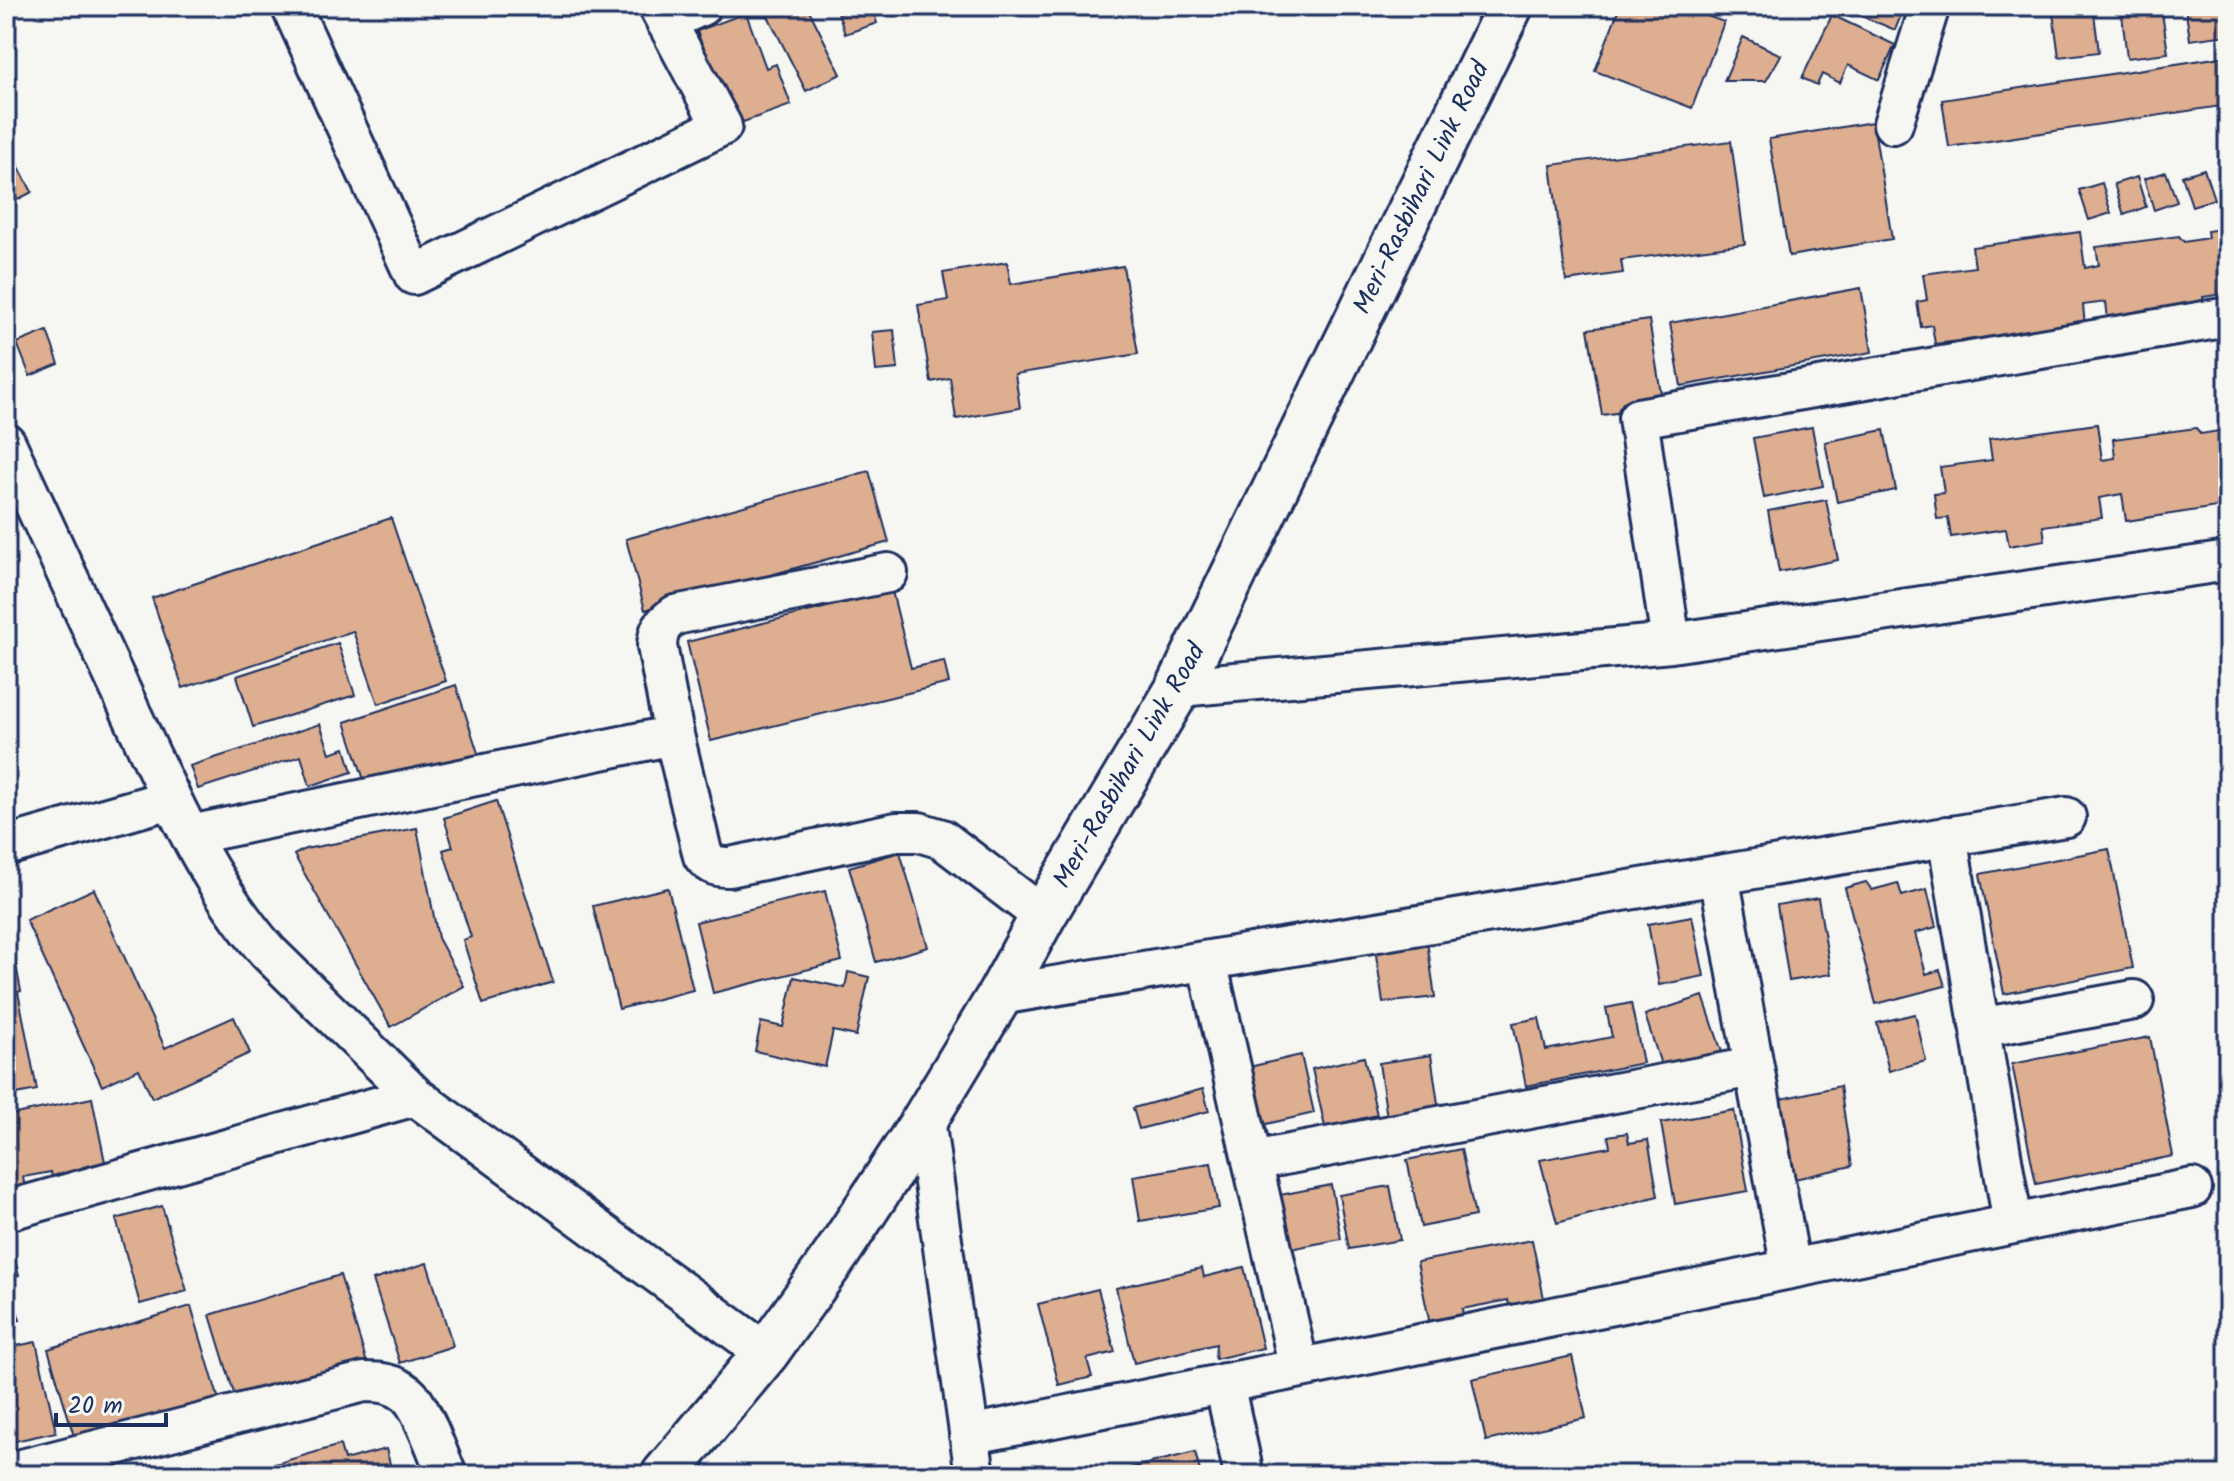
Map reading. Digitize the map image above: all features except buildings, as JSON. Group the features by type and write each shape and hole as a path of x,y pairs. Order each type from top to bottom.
{"main road":[{"name":"Meri-Rasbihari Link Road","path":"664,1475 766,1353 836,1255 925,1119 1179,687 1510,6"}],"street":[{"path":"291,6 414,275 722,126 662,14 701,6"},
{"path":"1893,124 1930,6"},
{"path":"1671,643 1638,418 2228,317"},
{"path":"6,443 171,799 226,898 247,928 415,1096 766,1353"},
{"path":"1179,687 1671,643 2228,561"},
{"path":"888,573 675,615 663,623 657,646 674,735 703,856 709,863 730,867 896,832 919,832 942,839 1043,916"},
{"path":"190,835 674,735"},
{"path":"6,846 171,799"},
{"path":"1000,995 2066,817"},
{"path":"1947,836 2013,1224"},
{"path":"1719,875 1791,1269"},
{"path":"1207,961 1299,1368"},
{"path":"1980,1028 2134,1000"},
{"path":"1252,1161 1753,1067"},
{"path":"6,1211 415,1096"},
{"path":"925,1119 975,1475"},
{"path":"969,1435 2192,1188"},
{"path":"6,1473 364,1382 381,1382 409,1396 419,1411 447,1475"},
{"path":"1224,1383 1244,1475"}]}
